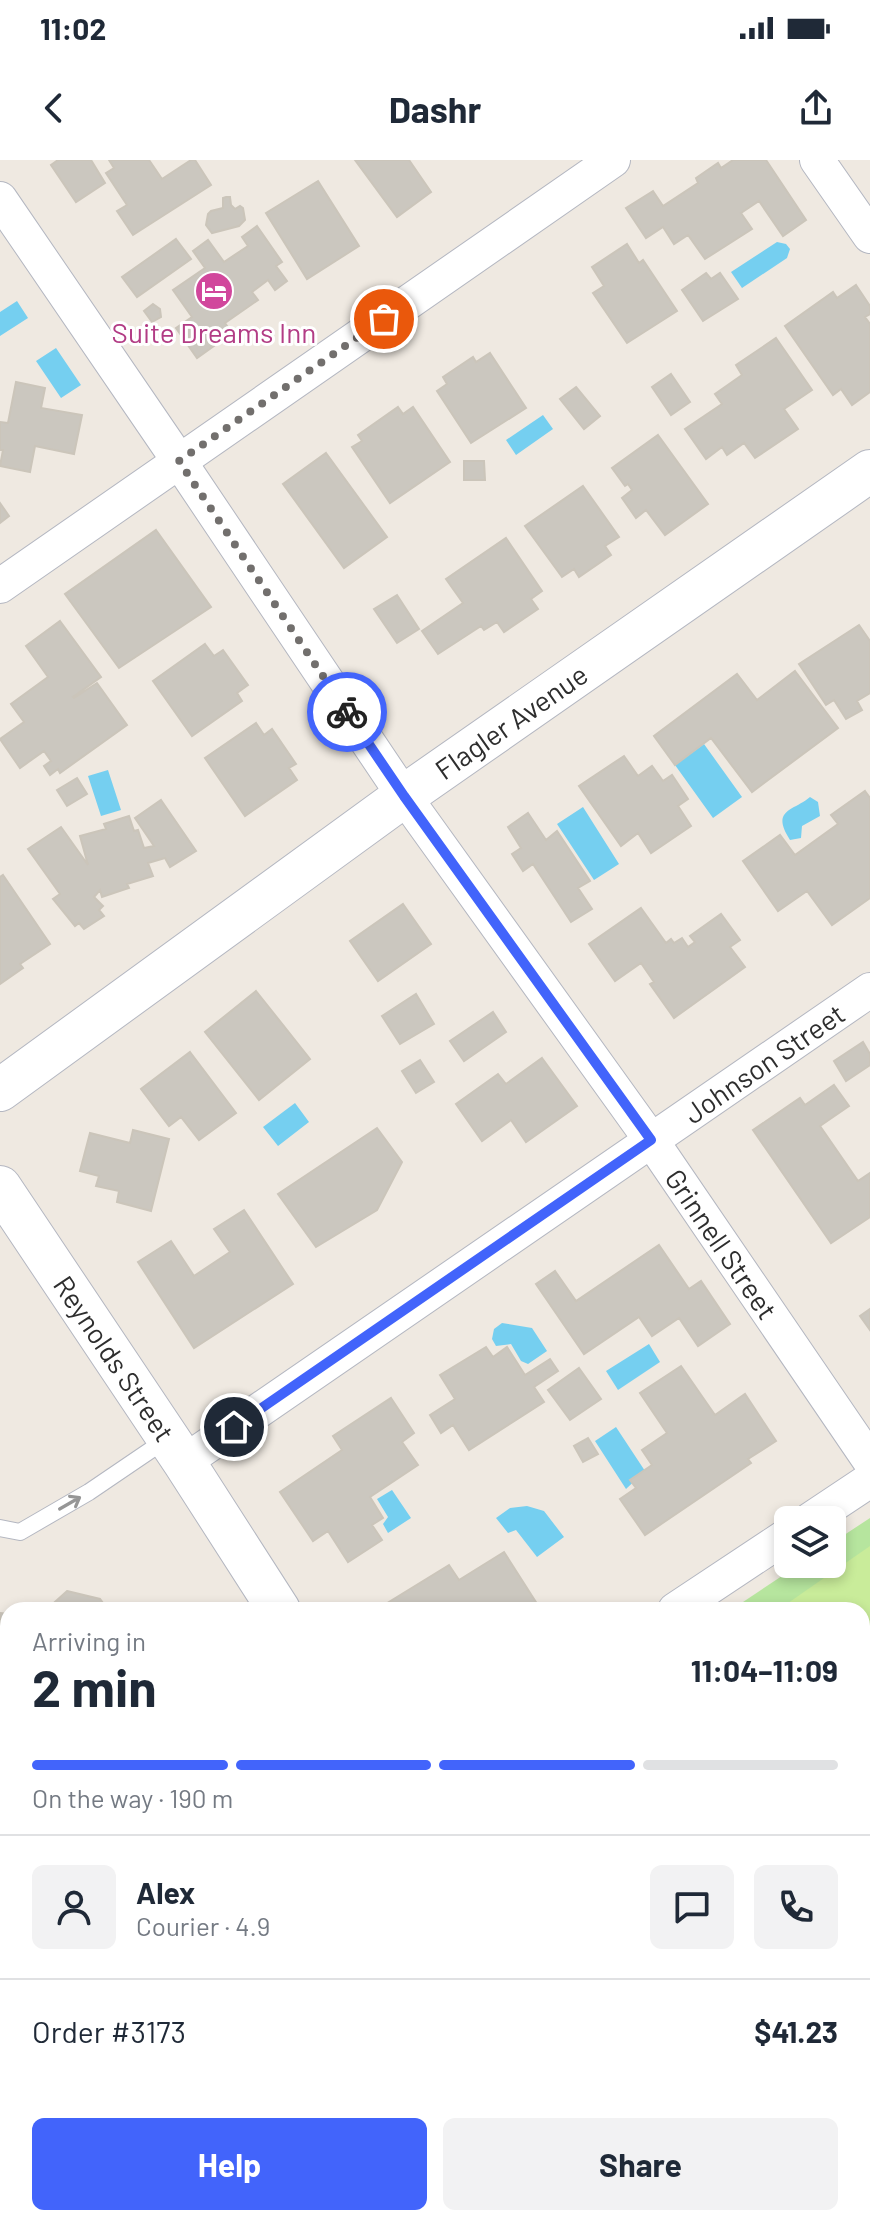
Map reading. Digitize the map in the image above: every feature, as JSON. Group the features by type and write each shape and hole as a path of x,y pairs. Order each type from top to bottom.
{"street":[{"path":"0,586 613,160"},
{"path":"817,160 870,236"},
{"name":"Grinnell Street","path":"0,199 404,796 651,1140 870,1461"},
{"name":"Flagler Avenue","path":"0,1090 404,796 870,471"},
{"name":"Johnson Street","path":"176,1450 651,1140 870,990"},
{"name":"Reynolds Street","path":"0,1187 274,1602"},
{"path":"831,1506 870,1480"},
{"path":"687,1602 774,1544"}],"lane":[{"path":"0,1528 20,1532 89,1492 176,1450"}],"green space":[{"path":"870,1518 870,1602 743,1602 779,1578 846,1578 846,1534"},
{"path":"870,1546 870,1602 790,1602 824,1578 846,1578 846,1563"}],"water":[{"path":"777,242 786,244 790,249 787,258 742,288 731,272"},
{"path":"17,301 28,318 0,336 0,312"},
{"path":"56,348 81,385 61,398 36,361"},
{"path":"543,415 553,429 516,455 506,440"},
{"path":"704,744 742,797 713,818 675,765"},
{"path":"108,770 121,810 101,816 88,776"},
{"path":"810,797 818,802 820,816 802,826 801,838 790,840 784,830 783,816"},
{"path":"583,807 619,864 594,880 557,824"},
{"path":"295,1103 309,1122 278,1146 263,1127"},
{"path":"502,1323 532,1328 547,1351 528,1364 521,1361 511,1344 496,1346 492,1339 494,1329"},
{"path":"649,1344 660,1362 618,1390 606,1371"},
{"path":"616,1427 645,1471 626,1489 595,1441"},
{"path":"392,1490 411,1518 388,1533 383,1524 388,1517 377,1499"},
{"path":"527,1506 544,1511 564,1537 537,1557 516,1530 508,1533 496,1518 510,1508"}],"building":[{"path":"58,160 91,160 105,183 76,202 51,165"},
{"path":"109,160 149,160 162,179 195,160 211,185 133,235 117,211 127,205 106,173 114,168"},
{"path":"355,160 409,160 431,192 397,217"},
{"path":"733,160 766,160 806,220 783,236 759,201 741,213 752,229 705,259 688,235 674,244 663,227 646,238 626,208 653,191 663,206 698,183 696,178 718,163 721,168"},
{"path":"318,181 359,246 307,279 266,213"},
{"name":"Suite Dreams Inn","path":"230,197 235,209 243,208 245,220 239,226 212,233 206,225 208,214 223,208 223,198"},
{"name":"Suite Dreams Inn","path":"257,226 282,262 276,266 287,281 275,290 268,280 252,292 258,300 225,323 232,333 197,358 176,328 192,317 173,290 205,268 193,251 208,240 224,262 248,246 242,237"},
{"name":"Suite Dreams Inn","path":"257,226 282,262 276,266 287,281 275,290 268,280 252,292 258,300 225,323 232,333 197,358 176,328 192,317 173,290 205,268 193,251 208,240 224,262 248,246 242,237"},
{"name":"Suite Dreams Inn","path":"176,239 191,259 137,297 122,277"},
{"name":"Suite Dreams Inn","path":"176,239 191,259 137,297 122,277"},
{"path":"627,244 639,263 643,260 677,311 627,343 593,293 604,286 592,267"},
{"path":"706,273 711,279 720,273 738,299 703,321 682,290"},
{"path":"856,285 870,306 870,314 865,317 870,324 870,392 852,405 841,389 833,395 785,326 833,292 837,298"},
{"name":"Suite Dreams Inn","path":"153,304 160,309 161,317 152,322 144,311"},
{"path":"776,338 812,390 784,409 798,429 755,458 744,443 727,455 722,447 706,459 685,429 722,404 715,394 742,375 736,365"},
{"path":"490,353 526,408 471,443 437,391 447,384 443,377 473,357 476,362"},
{"path":"671,374 690,402 671,415 652,387"},
{"path":"16,382 45,388 41,408 82,415 74,454 35,446 30,472 0,466 3,450 0,450 0,422 8,423"},
{"path":"576,387 600,416 584,429 560,399"},
{"path":"398,407 403,414 413,407 450,462 390,503 352,447 362,441 358,435"},
{"path":"658,435 708,504 665,535 646,510 636,518 622,498 632,490 628,484 625,486 612,468"},
{"path":"326,453 387,537 344,568 283,484"},
{"path":"464,461 484,461 485,480 464,480"},
{"path":"583,486 619,537 605,546 611,555 579,577 574,569 562,577 525,526"},
{"path":"0,503 9,516 0,523"},
{"path":"156,530 211,607 119,668 65,594"},
{"path":"506,538 542,591 531,599 538,609 504,632 497,622 484,630 481,626 438,654 422,631 463,603 446,579"},
{"path":"397,595 419,629 397,643 374,609"},
{"path":"60,621 101,677 73,697 97,683 127,725 60,773 58,769 50,775 44,766 51,761 44,751 20,768 0,739 24,722 11,704 48,677 26,646"},
{"path":"859,625 870,641 870,693 857,701 862,710 846,719 834,700 826,705 799,664"},
{"path":"205,644 214,656 223,650 248,685 237,693 242,701 192,736 153,681"},
{"path":"795,671 838,728 752,792 711,738 675,765 654,736 737,674 757,700"},
{"path":"256,723 264,735 272,729 296,764 289,768 297,780 245,816 205,758"},
{"path":"624,756 638,776 652,766 663,781 672,775 688,799 678,806 691,826 651,853 638,833 621,846 579,786"},
{"path":"77,778 87,794 67,806 57,790"},
{"path":"865,791 870,798 870,898 832,925 807,891 778,911 743,861 780,835 795,855 838,824 831,815"},
{"path":"161,800 196,851 170,867 165,858 148,863 153,876 127,884 129,888 102,897 100,890 94,897 103,906 99,910 104,916 84,929 79,923 75,926 53,899 60,894 28,849 61,827 88,865 80,836 106,829 104,824 129,816 144,848 154,846 135,818"},
{"path":"528,813 546,840 557,831 590,881 578,888 592,909 571,922 533,864 523,871 512,854 521,848 508,827"},
{"path":"3,875 50,944 20,964 23,968 0,984 0,877"},
{"path":"403,904 431,944 378,981 350,941"},
{"path":"641,908 666,943 682,938 688,947 695,942 690,936 721,914 740,940 730,947 745,967 674,1018 650,984 654,982 641,963 615,981 589,944"},
{"path":"256,991 310,1059 259,1100 205,1032"},
{"path":"416,994 434,1024 400,1044 382,1016"},
{"path":"493,1012 506,1032 464,1061 450,1041"},
{"path":"863,1042 870,1054 870,1065 846,1081 834,1061"},
{"path":"190,1052 236,1113 199,1140 181,1117 169,1126 141,1089"},
{"path":"542,1058 577,1106 526,1142 511,1120 482,1141 456,1104 498,1074 506,1084"},
{"path":"420,1060 434,1082 416,1093 402,1071"},
{"path":"834,1085 849,1106 820,1126 858,1181 870,1173 870,1217 831,1243 753,1130 800,1098 805,1105"},
{"path":"377,1128 402,1162 377,1210 316,1247 278,1194"},
{"path":"133,1130 169,1139 151,1211 117,1202 119,1191 96,1186 99,1176 80,1171 90,1133 130,1143"},
{"path":"244,1210 293,1284 194,1348 138,1262 171,1241 194,1276 230,1252 214,1229"},
{"path":"659,1245 689,1289 701,1281 730,1324 698,1346 679,1318 652,1336 639,1317 584,1354 536,1284 555,1271 576,1301"},
{"path":"870,1309 870,1330 860,1316"},
{"path":"486,1347 493,1357 507,1347 525,1375 550,1359 558,1371 534,1387 544,1402 469,1450 453,1425 441,1433 430,1415 455,1399 440,1375"},
{"path":"681,1366 715,1415 745,1394 776,1441 748,1459 751,1463 645,1535 620,1499 636,1488 630,1480 652,1465 642,1450 667,1433 640,1393"},
{"path":"579,1368 601,1399 570,1420 548,1390"},
{"path":"391,1398 414,1433 402,1442 418,1465 370,1497 383,1518 372,1525 382,1540 348,1562 328,1531 313,1541 280,1492 342,1450 333,1436"},
{"path":"588,1438 598,1454 583,1462 574,1446"},
{"path":"504,1552 536,1602 389,1602 449,1565 459,1580"},
{"path":"67,1591 102,1602 55,1602"}],"way so far":[{"path":"347,712 179,461 384,319"}],"place":[{"name":"Suite Dreams Inn","path":"214,291"}],"route":[{"path":"234,1427 651,1140 347,712"}]}
